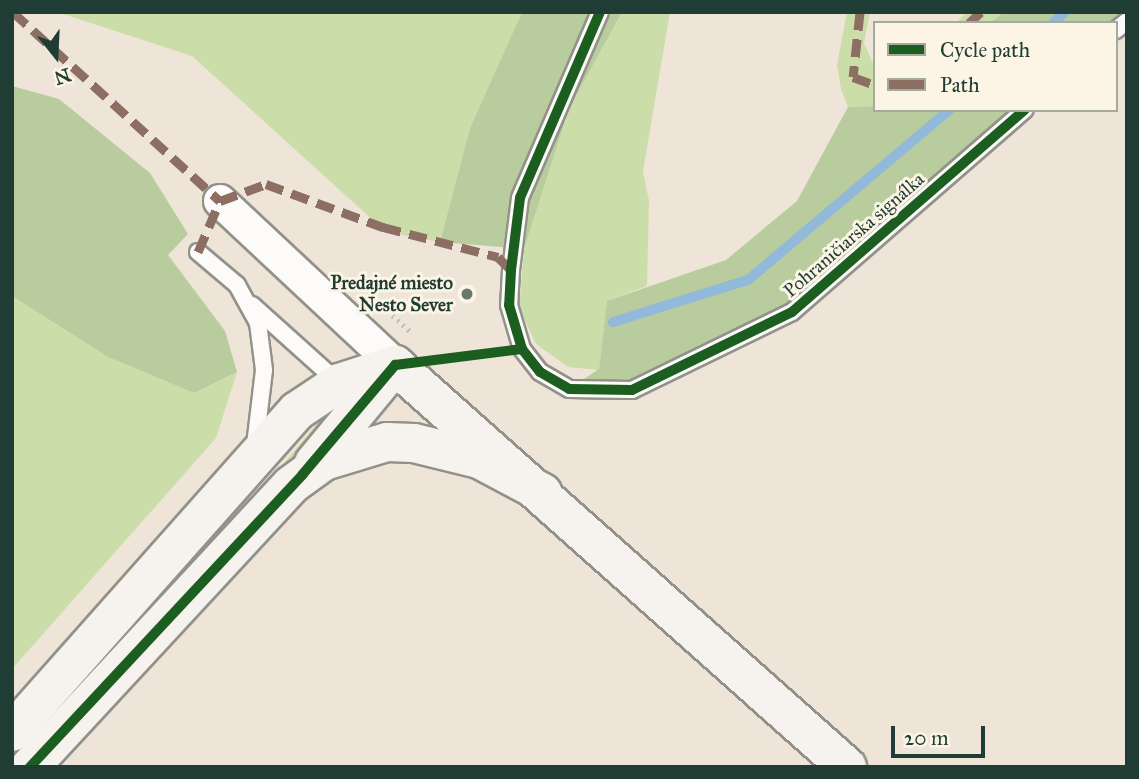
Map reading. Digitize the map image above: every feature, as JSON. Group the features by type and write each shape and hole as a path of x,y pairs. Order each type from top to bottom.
{"main road":[{"path":"12,732 296,411 339,383 395,365"},
{"path":"30,767 303,474 395,365"},
{"path":"395,365 543,493 847,767"},
{"path":"303,474 353,451 414,443 479,459 543,493"}],"street":[{"path":"220,201 395,365"}],"lane":[{"name":"Pohraničiarska signálka","path":"600,12 520,198 511,270 509,304 522,349 540,372 569,389 632,390 792,312 1022,112"},
{"path":"198,252 339,383"},
{"path":"251,303 264,370 252,462"}],"green space":[{"path":"57,12 522,12 470,128 440,242 386,232 192,56"},
{"path":"522,12 622,12 569,109 524,249 440,242 470,128"},
{"path":"622,12 670,12 643,171 649,201 647,286 607,301 599,370 568,367 536,344 519,308 524,249 569,109"},
{"path":"847,12 870,12 864,43 873,63 873,106 848,107 841,89 837,65"},
{"path":"967,12 1003,12 993,21 958,21"},
{"path":"1003,12 1127,12 1127,21 993,21"},
{"path":"12,86 59,99 150,173 188,234 168,255 225,331 237,372 194,393 108,357 12,296"},
{"path":"873,106 873,112 1022,112 792,312 632,390 569,389 599,369 607,301 726,260 797,201 848,107"},
{"path":"12,296 108,357 194,393 237,372 216,438 12,669"},
{"path":"329,409 337,412 333,422 256,497"}],"waterway":[{"path":"1055,21 1065,12"},
{"path":"613,322 748,280 947,112"}],"marked path":[{"path":"13,12 220,201"},
{"path":"860,12 853,77 873,84"},
{"path":"971,21 981,12"},
{"path":"198,252 220,201 266,184 383,227 498,257 511,270"}],"cycle path":[{"path":"600,12 520,198 511,270 509,305 522,349 540,372 569,389 632,390 792,312 1022,112"},
{"path":"30,767 303,474 395,365 522,349"}],"place":[{"name":"Predajné miesto Nesto Sever","path":"467,294"}]}
